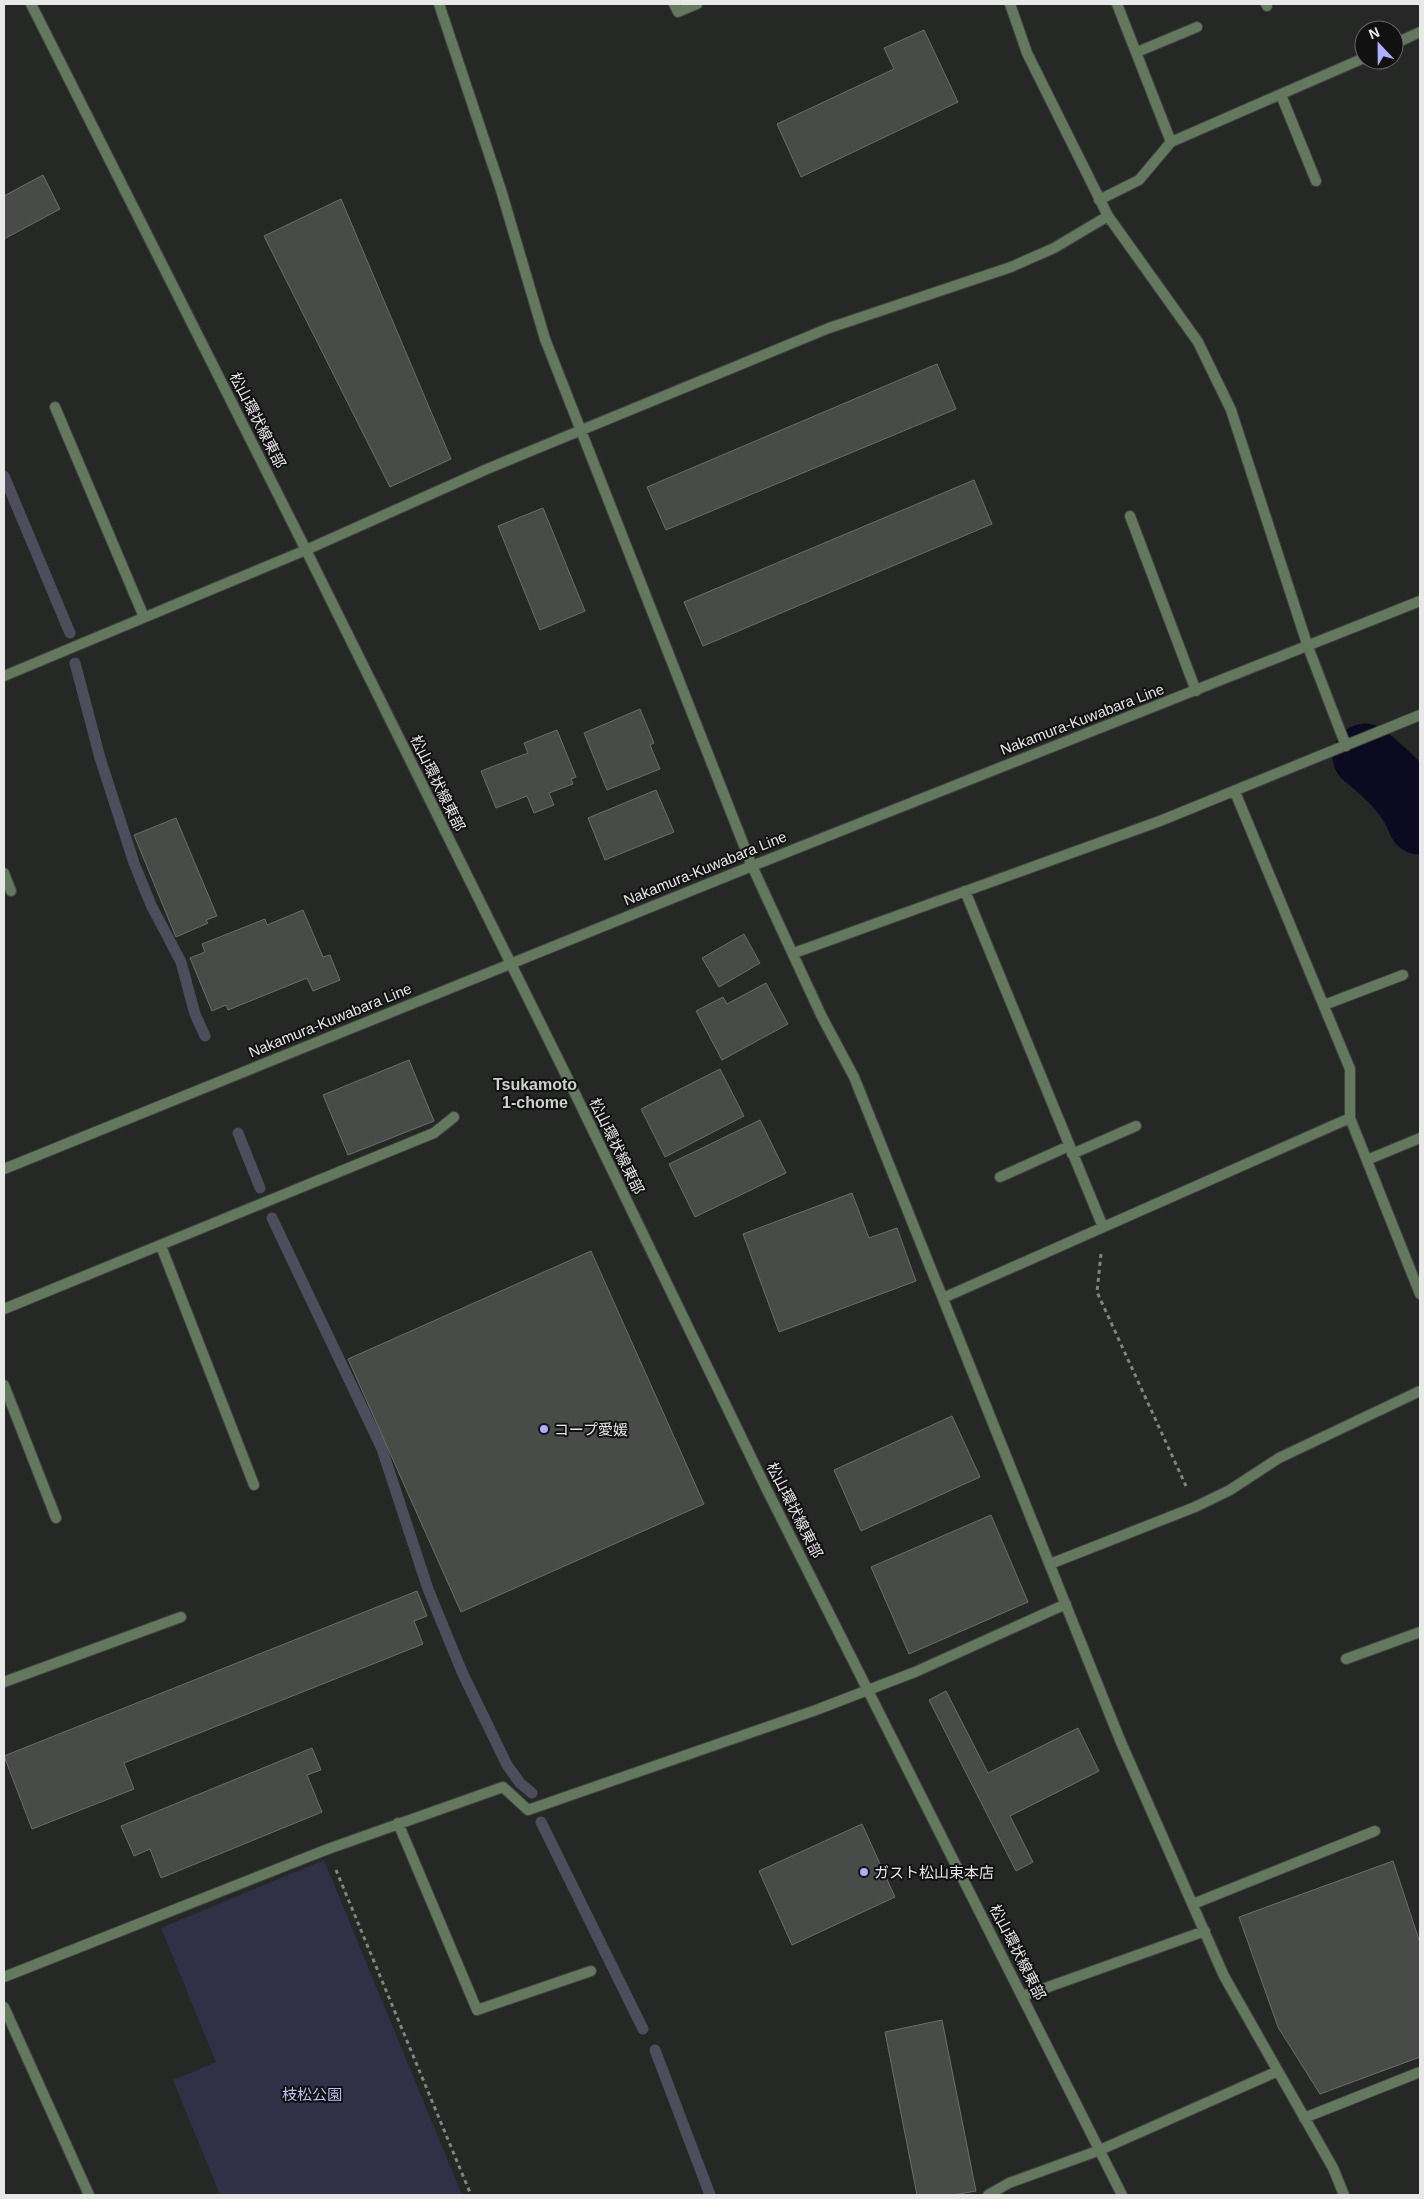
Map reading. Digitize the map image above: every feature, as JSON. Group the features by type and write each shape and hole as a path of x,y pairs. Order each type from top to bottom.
{"street":[{"name":"松山環状線東部","path":"31,4 306,550 765,1486 869,1689 1122,2195"},
{"path":"439,4 501,190 545,338 752,866 794,953 822,1017 854,1077 1120,1740 1224,1976 1333,2168 1344,2195"},
{"path":"674,4 678,12 697,4"},
{"path":"1010,4 1027,53 1099,200 1108,216 1198,342 1231,410 1308,647 1346,746"},
{"path":"1117,4 1171,142"},
{"path":"1137,52 1197,27"},
{"path":"1404,39 1420,32"},
{"path":"1099,200 1139,180 1171,142 1354,62"},
{"path":"1281,94 1316,181"},
{"path":"4,676 306,550 478,473 830,328 1011,267 1054,248 1108,216"},
{"path":"55,407 144,618"},
{"path":"1130,516 1196,691"},
{"name":"Nakamura-Kuwabara Line","path":"4,1169 510,963 1420,601"},
{"path":"794,953 1160,821 1420,715"},
{"path":"1235,792 1350,1069 1350,1118 1420,1294"},
{"path":"4,873 11,891"},
{"path":"965,891 1103,1227"},
{"path":"1324,1005 1403,975"},
{"path":"4,1309 434,1133 454,1117"},
{"path":"944,1298 1350,1118"},
{"path":"1000,1177 1136,1126"},
{"path":"1367,1160 1420,1138"},
{"path":"161,1246 254,1485"},
{"path":"4,1385 56,1518"},
{"path":"1050,1564 1195,1507 1230,1490 1279,1458 1420,1390"},
{"path":"4,1978 328,1849 503,1787 528,1810 816,1710 915,1672 1066,1604"},
{"path":"4,1682 182,1617"},
{"path":"1346,1658 1420,1632"},
{"path":"398,1823 477,2010 591,1971"},
{"path":"1192,1904 1375,1831"},
{"path":"1023,1996 1204,1931"},
{"path":"4,2007 89,2195"},
{"path":"988,2195 1009,2183 1100,2150 1278,2071"},
{"path":"1304,2118 1420,2072"}],"path":[{"path":"1103,1227 1097,1292 1195,1507"},
{"path":"328,1849 471,2195"}],"green space":[{"name":"枝松公園","path":"324,1860 462,2195 220,2195 173,2080 216,2062 161,1928"}],"building":[{"path":"924,30 958,102 801,177 777,124 894,69 884,48"},
{"path":"43,175 60,209 4,239 4,196"},
{"path":"341,199 451,459 390,487 264,236"},
{"path":"937,364 956,409 666,530 647,487"},
{"path":"974,480 992,524 703,646 684,602"},
{"path":"543,508 585,611 540,630 498,526"},
{"path":"640,709 654,743 650,745 660,769 607,790 584,733"},
{"path":"557,730 576,777 571,779 573,784 549,793 554,805 534,813 527,796 496,808 481,771 528,753 524,743"},
{"path":"656,790 674,832 605,860 588,818"},
{"path":"176,818 217,916 206,920 208,923 176,937 134,835"},
{"path":"303,910 323,957 330,955 340,980 313,991 307,978 228,1010 226,1005 212,1011 190,958 205,952 202,944 265,919 267,925"},
{"path":"744,934 760,963 719,987 702,958"},
{"path":"766,983 788,1024 722,1060 696,1011 723,997 727,1004"},
{"path":"409,1060 434,1121 348,1155 323,1095"},
{"path":"720,1069 744,1116 665,1157 641,1109"},
{"path":"760,1120 786,1173 695,1217 669,1164"},
{"path":"852,1193 869,1238 897,1228 916,1281 779,1332 743,1234"},
{"path":"591,1251 704,1504 461,1612 348,1359"},
{"path":"952,1416 980,1477 861,1531 834,1470"},
{"path":"991,1515 1028,1602 909,1654 871,1567"},
{"path":"417,1591 427,1616 414,1621 423,1644 124,1763 134,1789 32,1829 4,1756"},
{"path":"946,1691 988,1773 1078,1728 1099,1771 1010,1816 1033,1862 1016,1871 929,1700"},
{"path":"312,1748 321,1770 307,1775 322,1812 161,1878 150,1849 134,1856 121,1826"},
{"path":"862,1824 895,1897 792,1945 759,1871"},
{"path":"1393,1861 1420,1943 1420,2057 1320,2094 1278,2027 1239,1917"},
{"path":"942,2020 976,2191 953,2195 917,2195 885,2032"}],"waterway":[{"path":"4,476 70,633"},
{"path":"75,663 100,758 134,863 151,905 181,962 195,1014 205,1036"},
{"path":"1365,756 1404,793 1420,822"},
{"path":"238,1133 260,1188"},
{"path":"272,1218 382,1449 428,1589 462,1672 507,1765 520,1783 532,1793"},
{"path":"541,1822 643,2029"},
{"path":"655,2050 710,2195"}],"place":[{"name":"コープ愛媛","path":"544,1429"},
{"name":"ガスト松山束本店","path":"864,1872"}],"district":[{"name":"Tsukamoto 1-chome","path":"535,1093"}]}
